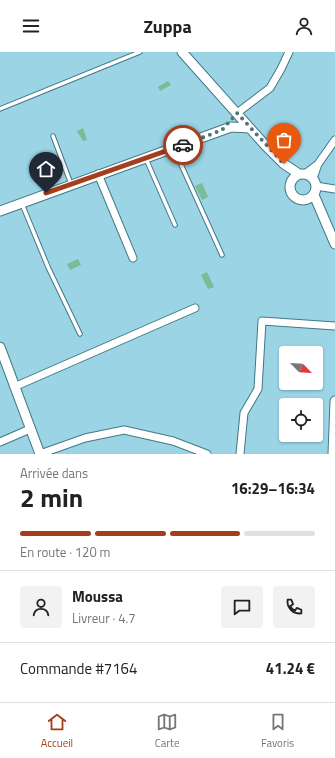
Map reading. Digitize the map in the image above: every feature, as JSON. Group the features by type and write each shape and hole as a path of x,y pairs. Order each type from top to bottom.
{"street":[{"path":"182,52 284,164 309,181 335,244"},
{"path":"222,130 237,113 270,88 289,52"},
{"path":"0,211 98,174 231,127 250,128"},
{"path":"306,200 309,181 318,164 335,140"},
{"path":"284,164 291,181 289,188 292,196 299,200 306,200 324,217"},
{"path":"98,174 133,258"},
{"path":"291,181 309,181 335,188"},
{"path":"14,387 195,308"},
{"path":"240,454 244,413 258,389 262,321 335,326"},
{"path":"0,347 40,454 85,438 124,430 172,441 207,454"},
{"path":"333,454 335,400"},
{"path":"0,442 30,429"}],"lane":[{"path":"0,109 140,52"},
{"path":"53,136 71,184"},
{"path":"174,148 222,255"},
{"path":"145,158 175,225"},
{"path":"22,203 48,267 80,334"}],"shaded area":[{"path":"168,81 171,85 160,91 158,87"},
{"path":"83,128 87,140 83,141 77,131"},
{"path":"202,183 208,197 202,200 195,186"},
{"path":"78,259 81,265 70,270 67,264"},
{"path":"207,272 214,287 208,289 201,275"}],"way so far":[{"path":"183,145 222,130 237,113 284,164"}],"route":[{"path":"46,193 183,145"}]}
